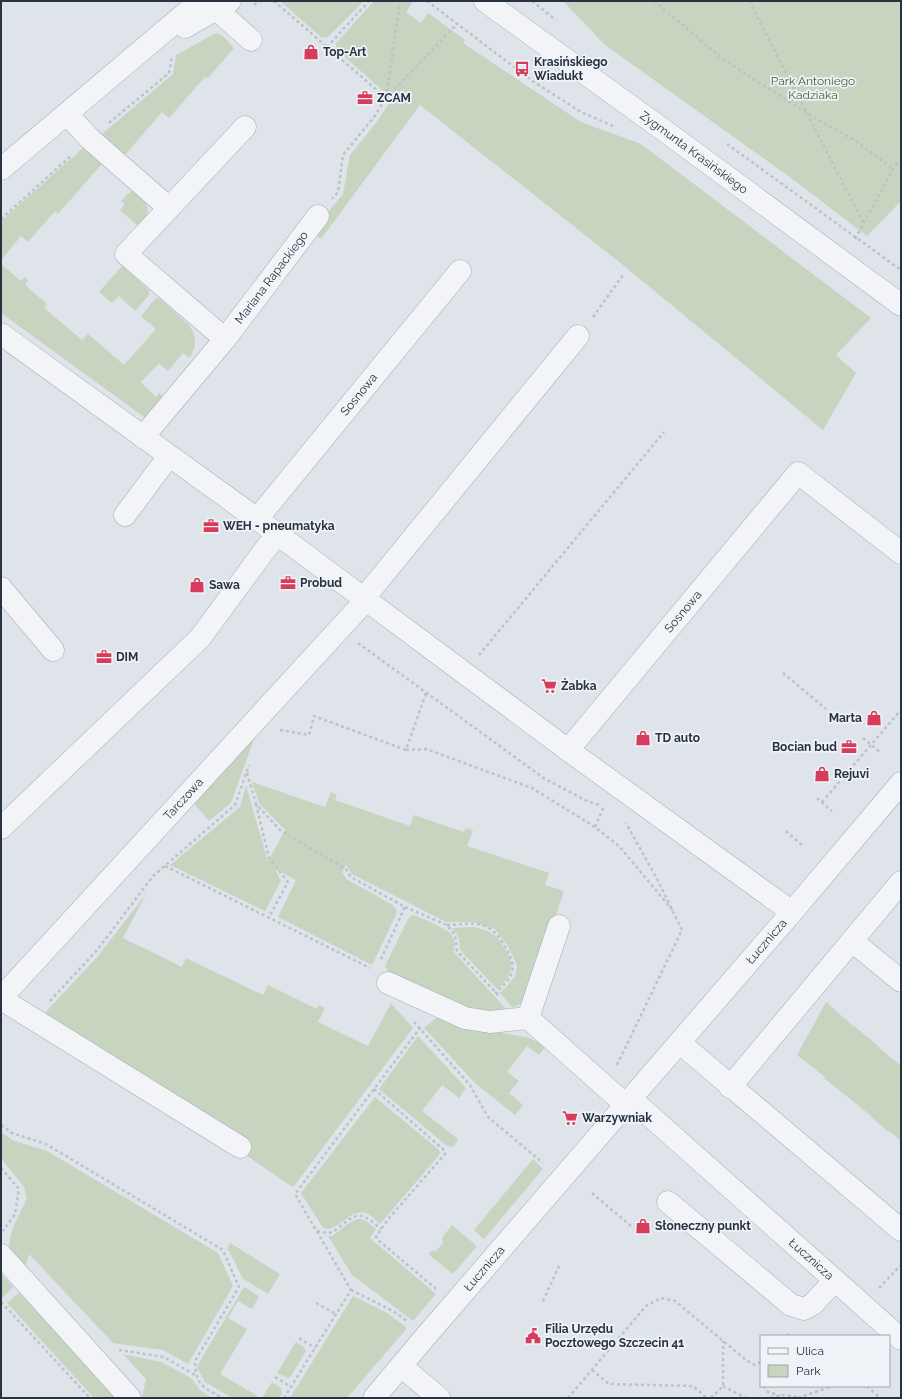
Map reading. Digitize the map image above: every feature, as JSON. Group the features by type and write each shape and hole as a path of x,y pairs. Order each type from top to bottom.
{"street":[{"name":"Zygmunta Krasińskiego","path":"485,1 901,304"},
{"path":"1,169 136,56 218,8 251,40"},
{"path":"66,114 90,139 169,208"},
{"path":"225,339 126,254 245,127"},
{"name":"Mariana Rapackiego","path":"143,437 225,339 318,216"},
{"name":"Sosnowa","path":"257,519 460,271"},
{"path":"1,334 278,534 568,750 792,912"},
{"path":"365,599 578,336"},
{"path":"124,515 169,456"},
{"name":"Sosnowa","path":"568,750 798,473 901,553"},
{"path":"1,828 200,638 278,534"},
{"path":"1,588 53,650"},
{"name":"Tarczowa","path":"1,999 365,599"},
{"name":"Łucznicza","path":"376,1397 624,1100 680,1043 901,783"},
{"path":"730,1087 901,882"},
{"path":"524,1018 559,926"},
{"path":"852,941 901,981"},
{"path":"382,977 465,1018 490,1022 524,1018 624,1100"},
{"path":"1,999 240,1147"},
{"path":"680,1043 730,1087 901,1230"},
{"name":"Łucznicza","path":"624,1100 835,1280 901,1339"},
{"path":"668,1202 791,1305 804,1309 813,1304 835,1280"},
{"path":"1,1255 130,1398"},
{"path":"401,1366 439,1398"}],"path":[{"path":"218,8 261,1"},
{"path":"274,1 386,98"},
{"path":"327,47 369,1"},
{"path":"386,98 400,1"},
{"path":"654,1 723,59 808,114 856,141 893,169"},
{"path":"749,1 864,224"},
{"path":"318,216 338,192 343,155 374,117 386,98 457,24"},
{"path":"1,218 90,139 169,73 173,51"},
{"path":"853,242 893,169 901,160"},
{"path":"578,336 623,275"},
{"path":"474,660 664,432"},
{"path":"353,640 545,779 589,802 604,806 595,828"},
{"path":"783,673 826,709"},
{"path":"406,750 426,693"},
{"path":"822,802 871,744 900,711 901,712"},
{"path":"274,730 309,734 314,716 406,750 426,750 532,788 595,828 620,847 674,912"},
{"path":"863,738 881,753"},
{"path":"34,1019 98,949 152,876 235,805 252,758"},
{"path":"817,798 832,811"},
{"path":"256,804 269,858 288,882 269,917"},
{"path":"622,817 657,879 682,930 610,1079 624,1100"},
{"path":"786,831 802,846"},
{"path":"165,866 269,917 382,977"},
{"path":"405,907 447,925 475,924 487,927 495,933 510,954 514,966 511,976 504,986 495,993"},
{"path":"447,925 455,935 457,951 495,993 524,1018"},
{"path":"410,1324 393,1311 351,1290 295,1194 437,1005"},
{"path":"374,1089 446,1152 380,1229 376,1236 377,1239 438,1290"},
{"path":"1,1125 12,1133 46,1144 223,1250 239,1287 195,1361 196,1375 202,1386 222,1398"},
{"path":"1,1168 19,1189 15,1214 1,1234"},
{"path":"592,1193 631,1226"},
{"path":"316,1231 325,1233 331,1232 358,1216 367,1218 380,1229"},
{"path":"863,1305 901,1265"},
{"path":"543,1301 559,1266"},
{"path":"284,1398 351,1290"},
{"path":"568,1398 646,1306 661,1298 675,1301 746,1360 755,1365 760,1362"},
{"path":"1,1304 2,1303 90,1398"},
{"path":"316,1303 336,1314"},
{"path":"298,1338 315,1348"},
{"path":"711,1398 723,1386 722,1340"},
{"path":"164,1357 196,1375"},
{"path":"592,1370 609,1384 693,1386 707,1398"},
{"path":"275,1377 291,1387"},
{"path":"723,1386 747,1398"},
{"path":"764,1387 766,1391 780,1396"},
{"path":"770,1398 784,1395 799,1398 829,1387"},
{"path":"868,1387 880,1398"}],"green space":[{"path":"280,1 364,1 328,37 322,38"},
{"path":"374,1 413,1 406,12 421,23 428,13 465,40 463,43 581,122 641,144 871,318 836,355 856,373 823,430 623,265 420,105 321,239 312,232 343,194 350,155 376,123 392,99 336,49 336,43"},
{"name":"Park Antoniego Kadziaka","path":"563,1 901,1 901,201 867,236 791,178 605,45"},
{"path":"216,33 223,36 234,48 208,78 205,77 169,118 162,112 125,155 102,134 173,74 176,55"},
{"path":"83,148 102,163 101,165 58,214 55,211 28,242 21,236 1,260 1,221"},
{"path":"131,191 145,202 148,209 146,216 139,227 120,210 125,204 121,201"},
{"path":"1,264 21,281 25,277 28,280 25,285 47,304 44,308 82,340 88,334 124,365 156,329 141,316 155,299 159,298 188,324 193,332 195,341 194,349 190,358 183,353 168,371 159,363 141,382 156,397 159,393 166,399 148,417 144,417 1,313"},
{"path":"122,266 149,290 149,295 135,311 119,296 112,303 99,292"},
{"path":"254,739 231,803 209,821 193,802"},
{"path":"252,782 325,807 331,792 337,795 335,800 410,826 414,815 464,832 466,828 473,830 467,846 549,873 545,885 564,891 528,998 513,1008 500,993 515,976 517,966 507,945 495,929 473,922 446,922 352,874 346,865 342,872 346,879 393,905 397,910 372,965 278,917 296,880 275,869 281,881 265,911 170,865 240,807 246,785 268,862 285,830 259,803"},
{"path":"146,894 123,938 182,967 186,958 263,995 268,985 317,1009 319,1005 325,1008 318,1022 368,1046 391,1003 413,1028 294,1186 291,1186 42,1016 99,955"},
{"path":"413,915 433,923 451,934 455,947 454,952 507,1010 485,1016 389,973 385,966 408,919"},
{"path":"473,927 483,929 493,934 503,945 510,960 511,969 509,975 497,989 460,950 459,938 452,928"},
{"path":"826,1002 901,1066 901,1141 889,1131 888,1132 865,1111 824,1078 825,1077 797,1055"},
{"path":"442,1013 486,1030 530,1038 546,1046 539,1055 527,1046 507,1072 519,1081 509,1093 523,1105 515,1115 475,1083 424,1028"},
{"path":"418,1036 466,1088 459,1098 442,1085 422,1111 458,1139 454,1146 450,1147 446,1145 379,1089"},
{"path":"375,1097 439,1150 440,1154 380,1224 369,1215 359,1213 353,1214 333,1228 323,1228 301,1193"},
{"path":"1,1132 12,1140 47,1151 218,1253 233,1286 188,1364 163,1350 113,1343 29,1254 24,1272 16,1263 10,1250 11,1234 27,1198 24,1187 1,1158"},
{"path":"533,1159 543,1169 484,1239 474,1230"},
{"path":"357,1219 365,1220 376,1229 370,1238 436,1294 413,1321 352,1275 328,1236 332,1236"},
{"path":"452,1225 477,1246 453,1274 428,1254 431,1251 436,1251 443,1243 442,1238"},
{"path":"230,1243 280,1274 268,1294 243,1279 229,1251 227,1250"},
{"path":"1,1274 13,1287 1,1299"},
{"path":"244,1287 259,1296 252,1309 238,1301 228,1318 247,1329 220,1374 261,1398 232,1398 205,1382 197,1368"},
{"path":"19,1293 117,1398 94,1398 7,1303"},
{"path":"353,1296 387,1313 407,1328 347,1398 290,1398"},
{"path":"296,1342 304,1347 306,1351 291,1376 288,1378 277,1373"},
{"path":"123,1354 161,1362 191,1378 201,1391 212,1398 143,1398 146,1379"},
{"path":"272,1382 281,1388 282,1394 279,1398 262,1398"}],"place":[{"name":"Top-Art","path":"311,52"},
{"name":"Krasińskiego Wiadukt","path":"522,69"},
{"name":"ZCAM","path":"365,98"},
{"name":"WEH - pneumatyka","path":"211,526"},
{"name":"Probud","path":"288,583"},
{"name":"Sawa","path":"197,585"},
{"name":"DIM","path":"104,657"},
{"name":"Żabka","path":"549,686"},
{"name":"Marta","path":"874,718"},
{"name":"TD auto","path":"643,738"},
{"name":"Bocian bud","path":"849,747"},
{"name":"Rejuvi","path":"822,774"},
{"name":"Warzywniak","path":"570,1118"},
{"name":"Słoneczny punkt","path":"643,1226"},
{"name":"Filia Urzędu Pocztowego Szczecin 41","path":"533,1336"}]}
